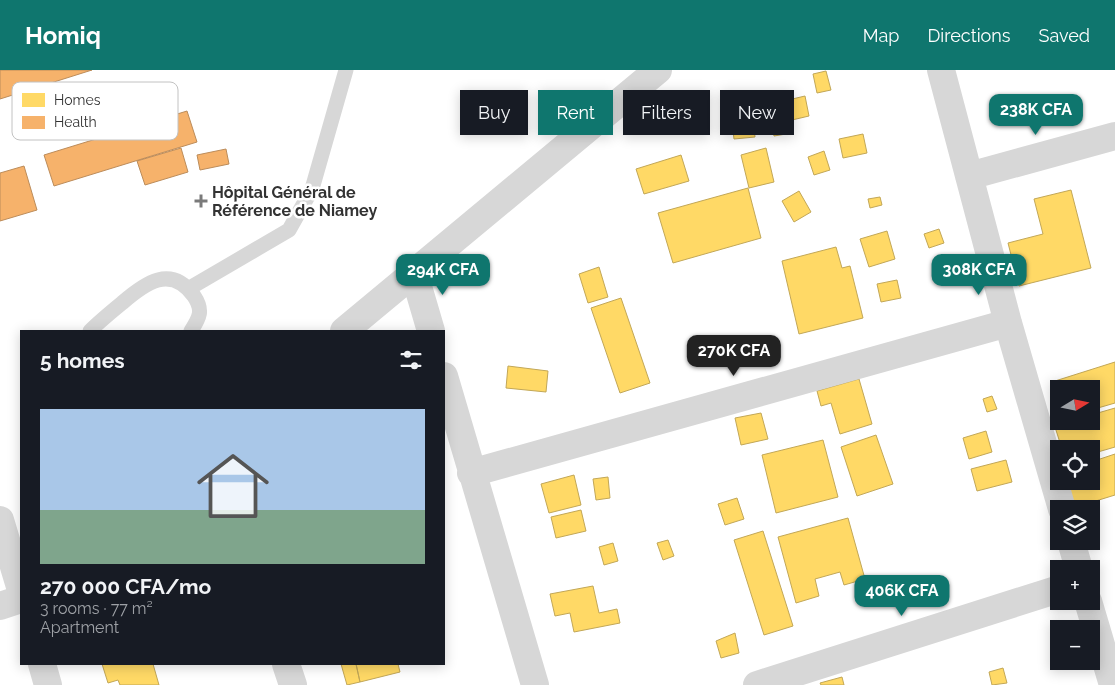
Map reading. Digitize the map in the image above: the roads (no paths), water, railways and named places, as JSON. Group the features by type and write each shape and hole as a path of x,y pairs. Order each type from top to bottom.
{"street":[{"path":"345,330 658,70"},
{"path":"941,70 1008,323 1059,500"},
{"path":"969,176 1115,136"},
{"path":"414,273 431,330"},
{"path":"471,473 1008,323"},
{"path":"445,380 535,685"},
{"path":"0,520 20,587"},
{"path":"757,685 1050,592"},
{"path":"0,606 20,599"},
{"path":"1091,610 1113,685"},
{"path":"42,665 48,685"},
{"path":"286,665 293,685"}],"lane":[{"path":"188,289 289,230 312,189 346,70"},
{"path":"91,330 140,287 158,279 177,281 188,289 200,305 199,318 191,330"}],"place":[{"name":"Hôpital Général de Référence de Niamey","path":"201,201"}]}
